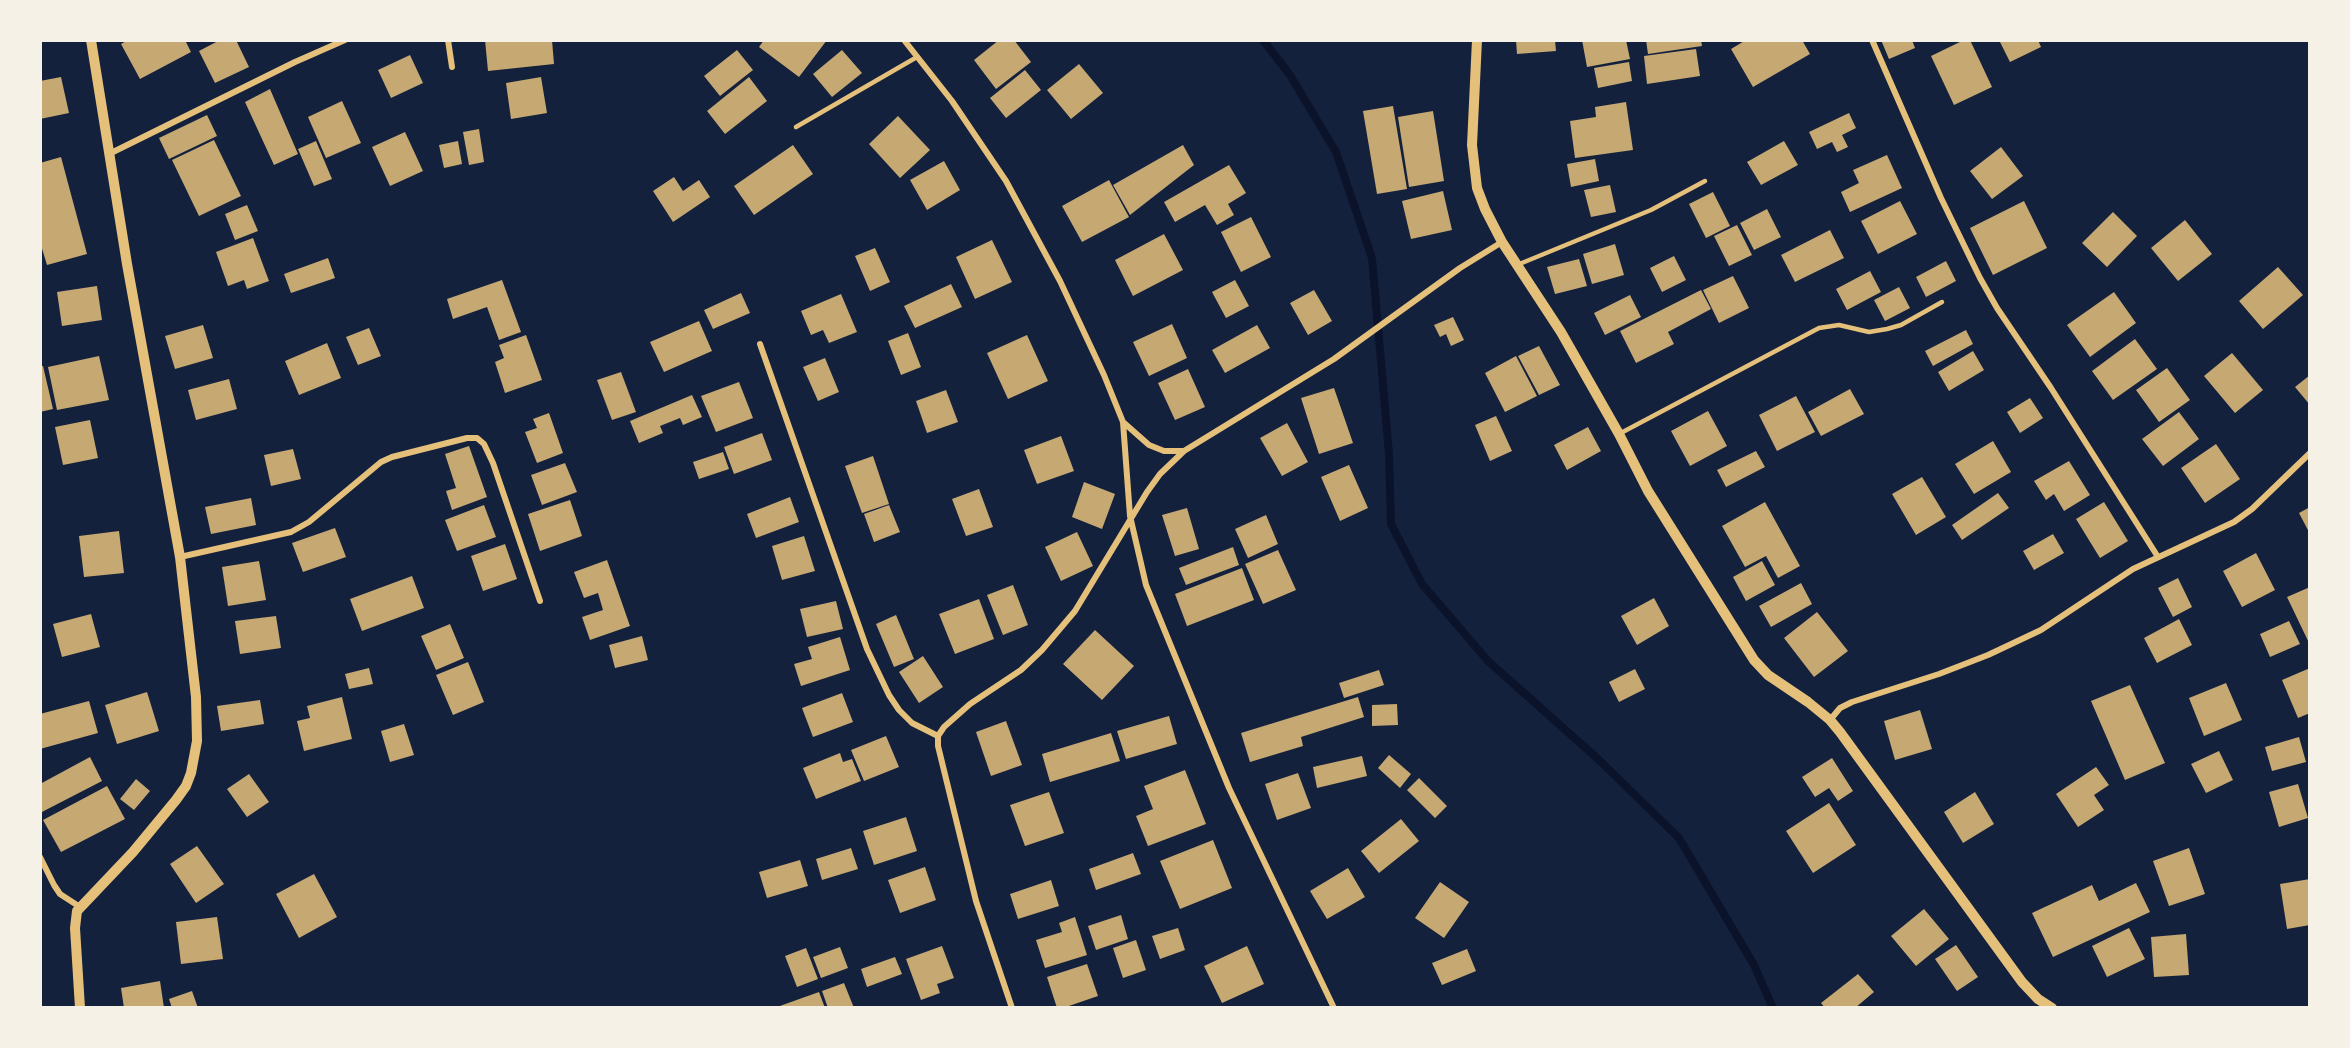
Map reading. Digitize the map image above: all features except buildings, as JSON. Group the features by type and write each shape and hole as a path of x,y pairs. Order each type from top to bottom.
{"street":[{"path":"80,1008 76,916 80,907 133,852 186,786 197,741 195,697 180,557 127,264 91,40"},
{"path":"109,154 295,62 345,40"},
{"path":"448,40 453,67"},
{"path":"903,40 952,101 1006,181 1060,281 1104,375 1124,422 1130,516 1146,585 1224,777 1334,1008"},
{"path":"1478,40 1472,145 1477,188 1502,242 1561,332 1619,434 1648,491 1754,660 1768,675 1830,720 2022,982 2038,999 2052,1008"},
{"path":"1872,40 1941,198 1980,278 2157,557"},
{"path":"1012,1008 976,902 938,746 938,736 944,727 970,704 1021,670 1042,650 1074,611 1130,516 1160,474 1184,451 1356,345 1460,268 1502,242"},
{"path":"760,344 867,649 888,695 899,710 912,723 938,736"},
{"path":"1124,422 1149,445 1164,451 1184,451"},
{"path":"180,557 291,532 309,522 381,462 392,457 467,438 477,438 484,444 493,463 540,601"},
{"path":"1830,720 1840,708 1852,702 1940,674 2013,645 2041,630 2133,569 2234,522 2252,509 2310,453"},
{"path":"40,857 60,894 80,907"}],"lane":[{"path":"796,127 917,57"},
{"path":"1517,265 1651,210 1705,181"},
{"path":"1619,434 1820,328 1839,326 1869,332 1887,329 1900,325 1942,303"}],"waterway":[{"path":"1263,40 1290,75 1336,152 1372,258 1389,454 1391,524 1422,584 1488,661 1598,759 1679,838 1754,965 1773,1008"}]}
